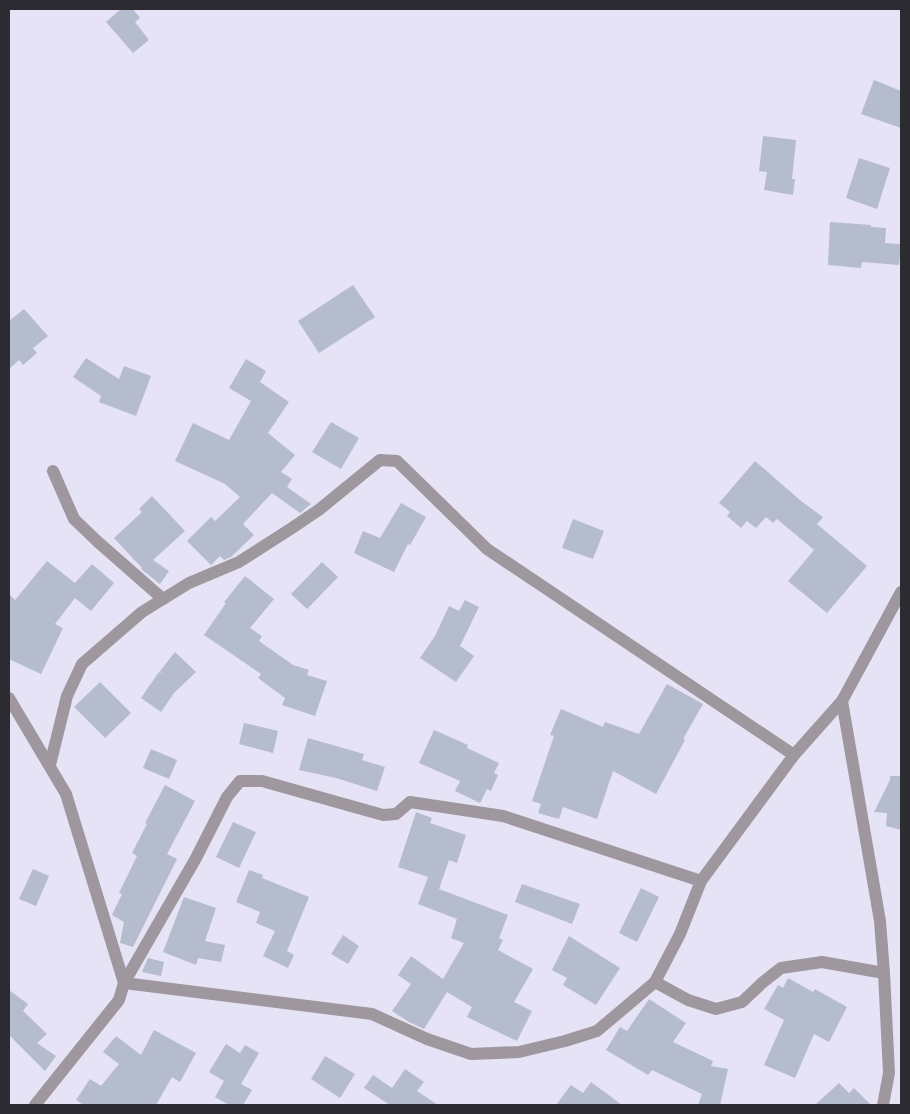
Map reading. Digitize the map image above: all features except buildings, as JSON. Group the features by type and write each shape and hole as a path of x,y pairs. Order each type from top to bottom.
{"street":[{"path":"50,765 67,696 82,664 142,612 189,583 239,562 320,509 380,460 397,461 487,549 794,755"},
{"path":"54,471 74,519 163,599"},
{"path":"124,983 372,1014 428,1039 471,1054 519,1052 597,1031 655,982 680,934 701,881 794,755 842,700 901,592"},
{"path":"9,698 66,794 124,983"},
{"path":"842,700 880,921 889,1073 883,1105"},
{"path":"35,1105 119,1000 124,983 196,858 227,797 240,781 262,781 383,816 396,814 410,802 503,816 701,881"},
{"path":"655,982 688,1000 716,1010 742,1002 781,968 822,962 884,973"}]}
